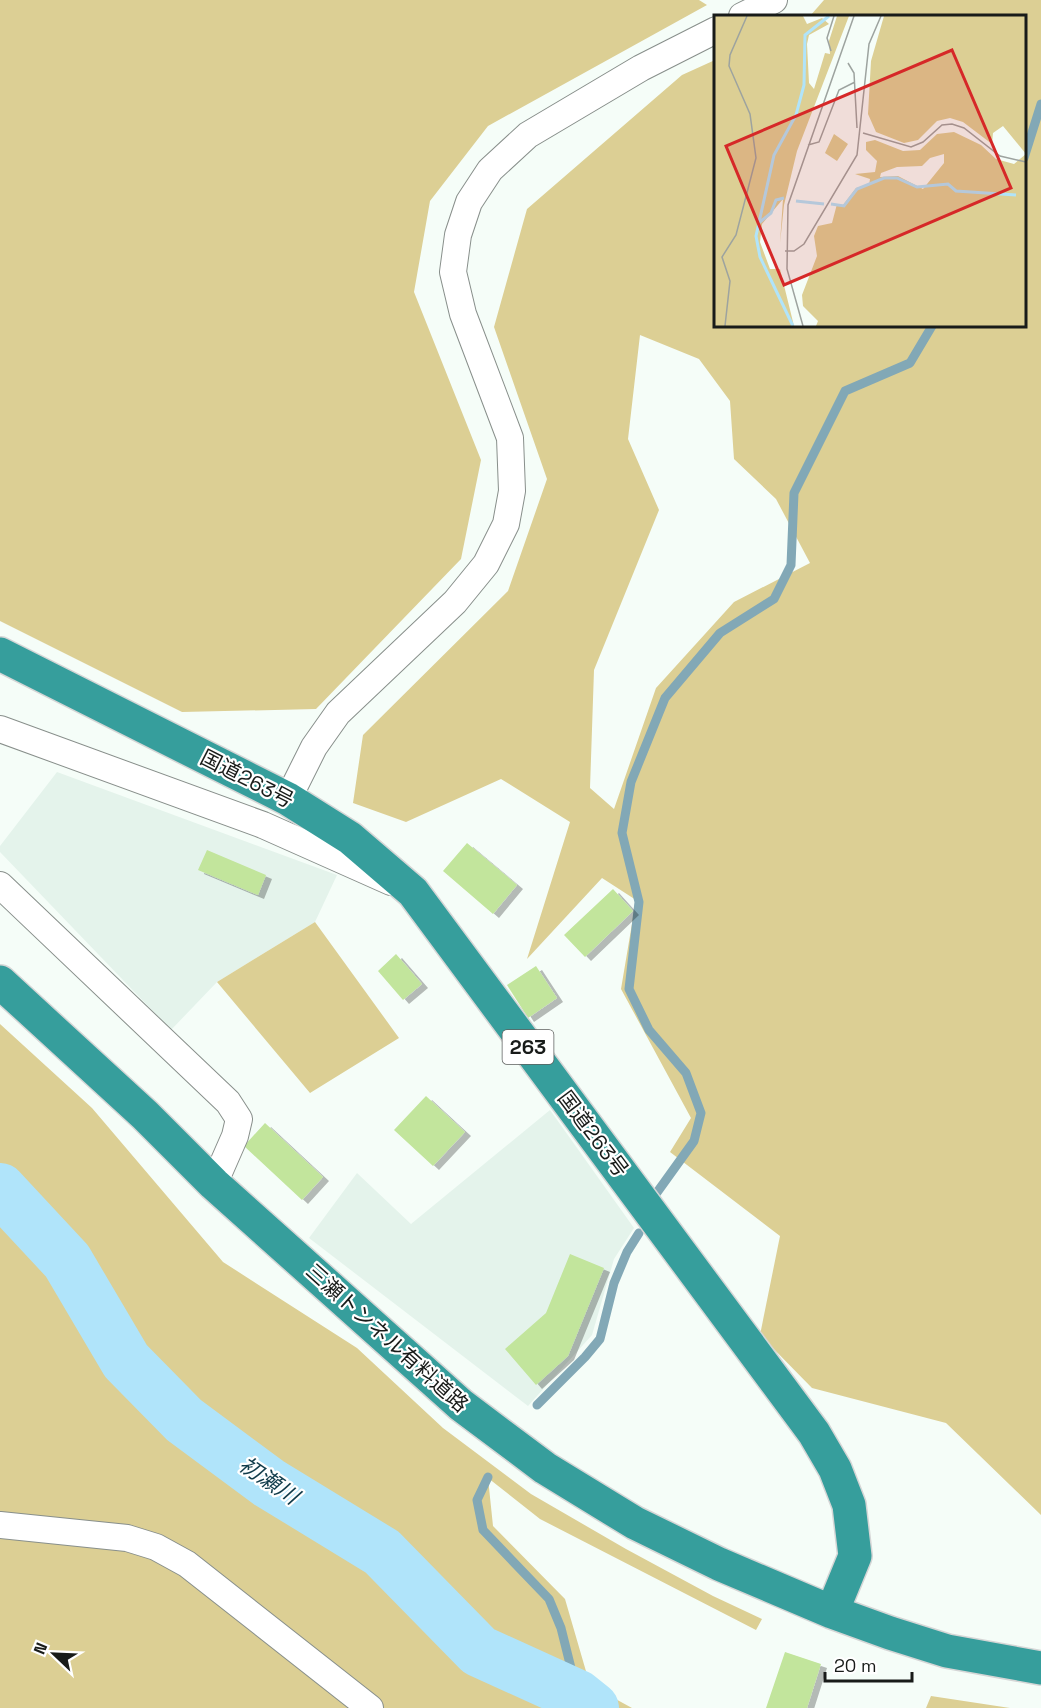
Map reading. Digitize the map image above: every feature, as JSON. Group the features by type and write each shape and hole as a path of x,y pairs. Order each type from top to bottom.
{"highway":[{"name":"国道263号","path":"0,654 288,799 350,838 413,892 814,1433 835,1469 849,1504 855,1556 832,1612"},
{"name":"三瀬トンネル有料道路","path":"0,982 145,1115 214,1184 461,1405 544,1468 635,1523 719,1564 832,1612"},
{"path":"832,1612 947,1651 1041,1668"}],"street":[{"path":"744,15 774,0"},
{"path":"288,799 314,747 338,713 455,602 486,564 506,524 512,492 510,438 463,314 453,272 458,235 469,202 490,170 528,135 640,68 714,31"},
{"path":"0,729 263,825 413,892"},
{"path":"0,885 228,1102 239,1119 235,1136 214,1184"},
{"path":"0,1525 127,1538 156,1547 187,1564 370,1708"}],"shaded area":[{"path":"0,0 699,0 707,5 488,126 430,201 414,292 481,460 461,559 316,709 182,712 0,621"},
{"path":"824,0 1041,0 1041,1515 946,1423 812,1388 760,1335 780,1236 670,1152 691,1118 621,989 636,900 602,878 527,959 570,822 501,779 406,822 353,803 363,735 508,591 547,479 494,327 527,209 682,75 714,60 714,327 1026,327 1026,15 811,15","holes":["640,335 699,359 730,401 734,459 776,499 810,563 734,602 656,688 614,809 590,788 594,670 659,510 628,439"]},
{"path":"57,772 337,875 315,922 217,982 171,1030 0,852 0,846"},
{"path":"315,922 399,1038 310,1093 217,982"},
{"path":"0,1024 92,1108 223,1262 357,1348 443,1428 531,1494 626,1549 713,1596 762,1619 756,1630 540,1519 488,1478 493,1526 565,1599 590,1685 632,1708 0,1708"},
{"path":"550,1110 634,1228 614,1259 592,1335 528,1406 309,1238 357,1173 411,1224"},
{"path":"931,1696 1010,1708 926,1708"}],"building":[{"path":"467,843 517,885 493,914 443,871"},
{"path":"207,850 266,875 258,895 198,870"},
{"path":"613,889 633,911 585,957 564,935"},
{"path":"396,954 422,984 403,1000 378,971"},
{"path":"536,966 557,998 528,1018 507,985"},
{"path":"426,1096 465,1132 433,1166 394,1130"},
{"path":"265,1123 323,1177 302,1200 244,1146"},
{"path":"570,1254 604,1268 568,1356 536,1385 505,1349 546,1313"},
{"path":"785,1652 821,1664 807,1708 766,1708"}],"waterway":[{"path":"1026,152 1041,104"},
{"path":"653,1198 694,1141 701,1113 686,1073 649,1030 629,989 639,902 622,833 631,782 665,698 720,633 774,599 791,565 794,493 845,391 910,363 931,327"},
{"name":"初瀬川","path":"0,1189 67,1261 126,1361 184,1420 269,1483 382,1552 479,1651 578,1696 593,1708"},
{"path":"537,1405 600,1339 614,1283 627,1252 639,1233"},
{"path":"488,1477 477,1500 483,1530 549,1599 561,1628 578,1696"}]}
